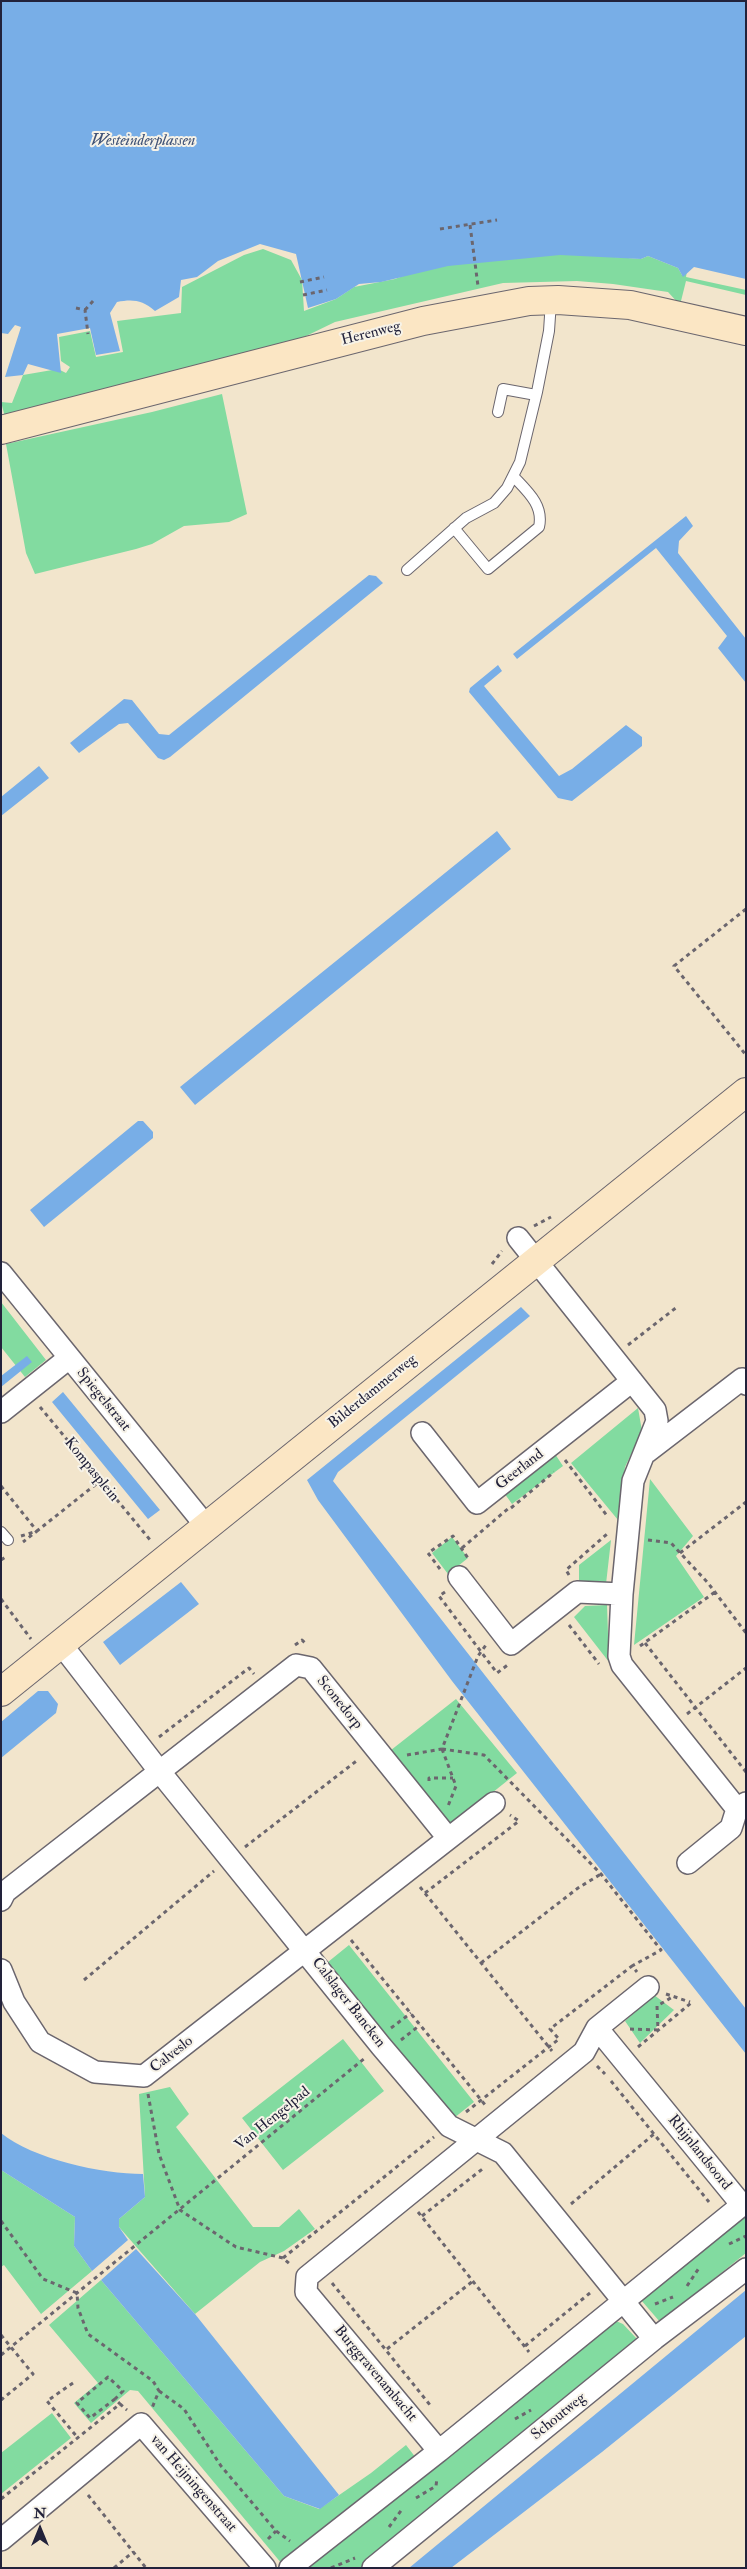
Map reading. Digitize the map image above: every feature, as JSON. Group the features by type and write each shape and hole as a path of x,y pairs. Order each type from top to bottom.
{"street":[{"name":"Herenweg","path":"1,430 423,321 482,308 551,300 630,305 746,331"},
{"name":"Bilderdammerweg","path":"1,1692 746,1092"},
{"path":"518,1238 655,1410 657,1421 647,1452 634,1481 622,1594 619,1656 622,1665 671,1726 741,1806 732,1828 688,1863"},
{"name":"Spiegelstraat","path":"1,1273 206,1526"},
{"path":"1,1412 69,1358"},
{"path":"647,1452 742,1379 746,1384"},
{"name":"Geerland","path":"422,1434 478,1503 632,1381"},
{"path":"460,1579 511,1644 577,1592 622,1594"},
{"name":"Calslager Bancken","path":"52,1651 160,1772 381,2046 449,2126 503,2153 654,2340"},
{"name":"Sconedorp","path":"160,1772 296,1666 311,1668 443,1832"},
{"path":"1,1900 4,1892 160,1772"},
{"path":"305,1950 407,1871 443,1832 494,1803"},
{"name":"Calveslo","path":"1,1970 14,2002 40,2042 95,2072 144,2076 305,1950"},
{"path":"308,2277 584,2052 648,1987"},
{"name":"Rhijnlandsoord","path":"602,2034 742,2205 625,2303"},
{"name":"Schoutweg","path":"365,2562 746,2269"},
{"name":"Burggravenambacht","path":"308,2277 306,2292 438,2451"},
{"path":"297,2563 625,2303"},
{"name":"van Heijningenstraat","path":"1,2540 141,2424 265,2568"}],"lane":[{"path":"407,570 466,518 494,503 507,488 520,462 536,395 549,331 551,300"},
{"path":"498,412 503,389 536,395"},
{"path":"454,528 488,569 539,527 541,518 539,508 532,497 513,476"}],"path":[{"path":"440,229 497,220"},
{"path":"470,225 479,292"},
{"path":"300,282 324,277"},
{"path":"303,295 327,290"},
{"path":"88,334 85,310 94,300"},
{"path":"76,308 85,310"},
{"path":"746,909 674,966 746,1055"},
{"path":"613,1357 678,1307"},
{"name":"Kompasplein","path":"27,1391 147,1539 158,1545"},
{"path":"4,1536 37,1531 100,1481"},
{"path":"1,1486 37,1531"},
{"path":"680,1553 746,1502"},
{"path":"577,1592 566,1570 608,1533"},
{"path":"460,1579 439,1596 482,1651"},
{"path":"1,1599 52,1651"},
{"path":"645,1643 746,1772"},
{"path":"443,1832 451,1798 456,1786 442,1749 478,1656"},
{"path":"671,1726 746,1668"},
{"path":"283,2258 558,2038 550,2029 632,1966 661,1950 601,1874 484,1756 442,1749 384,1759"},
{"path":"428,1787 429,1778 453,1778"},
{"path":"443,1797 451,1798"},
{"path":"425,1893 518,1821 494,1803"},
{"path":"407,1871 565,2068"},
{"path":"482,1963 578,1888 601,1874"},
{"path":"632,1966 648,1987 657,2006 658,2030"},
{"path":"623,2060 691,2003 648,1987"},
{"path":"657,2006 674,1996"},
{"path":"602,2034 628,2028 658,2030"},
{"name":"Van Hengelpad","path":"180,2210 381,2046"},
{"path":"144,2076 159,2154 180,2210 236,2247 283,2258 308,2277 331,2282 438,2415 420,2429"},
{"path":"556,2218 672,2119"},
{"path":"422,2216 503,2153"},
{"path":"406,2196 542,2368"},
{"path":"1,2355 180,2210"},
{"path":"1,2221 43,2279 77,2293"},
{"path":"725,2246 746,2236"},
{"path":"682,2291 701,2265"},
{"path":"367,2365 473,2281"},
{"path":"525,2346 592,2291"},
{"path":"77,2293 78,2308 88,2334 144,2373 153,2381 159,2391 184,2409 221,2466 276,2531 289,2540 297,2563"},
{"path":"638,2320 652,2305 677,2295"},
{"path":"1,2335 33,2374 1,2400"},
{"path":"108,2377 123,2391 115,2399 90,2418 77,2403 108,2377"},
{"path":"72,2383 47,2400 78,2438"},
{"path":"115,2399 141,2424 156,2404 159,2391"},
{"path":"1,2499 120,2404"},
{"path":"513,2420 539,2406"},
{"path":"388,2528 408,2502 436,2486 438,2477 442,2474"},
{"path":"76,2478 146,2568"},
{"path":"114,2568 133,2552"},
{"path":"331,2568 365,2562"}],"green space":[{"path":"263,249 291,260 302,280 304,311 336,299 354,287 395,279 427,267 561,253 641,259 648,256 678,268 682,275 687,271 686,277 746,290 746,295 686,281 680,305 668,292 613,284 577,281 503,283 335,322 302,338 5,417 1,402 12,403 23,375 58,369 66,373 70,367 61,361 59,337 90,331 96,357 123,352 117,321 181,313 182,287 244,255"},
{"path":"222,394 247,514 229,522 184,526 152,544 35,574 26,553 6,444 152,412"},
{"path":"1,1302 46,1360 25,1377 1,1347"},
{"path":"638,1408 642,1431 625,1467 618,1520 571,1463"},
{"path":"553,1451 563,1466 512,1504 502,1490"},
{"path":"650,1479 693,1536 676,1556 704,1597 634,1645"},
{"path":"452,1537 468,1558 448,1574 432,1553"},
{"path":"611,1540 606,1584 579,1581 579,1565"},
{"path":"607,1605 609,1662 574,1617 585,1606"},
{"path":"456,1699 517,1773 448,1828 386,1754"},
{"path":"349,1945 474,2102 454,2118 328,1962"},
{"path":"654,1995 674,2010 640,2043 625,2021"},
{"path":"343,2039 384,2091 283,2170 242,2118"},
{"path":"170,2087 189,2114 176,2127 253,2227 279,2227 299,2209 315,2229 284,2251 260,2262 195,2314 119,2227 119,2219 145,2197 139,2094"},
{"path":"1,2170 75,2217 74,2246 92,2271 41,2314 4,2265 1,2267"},
{"path":"746,2215 746,2253 660,2322 641,2300"},
{"path":"101,2280 284,2496 319,2509 371,2473 406,2445 416,2458 282,2564 138,2391 130,2390 91,2423 74,2403 98,2383 49,2325"},
{"path":"616,2321 623,2324 637,2339 361,2568 297,2568"},
{"path":"52,2413 71,2438 1,2494 1,2453"}],"water":[{"name":"Westeinderplassen","path":"1,1 746,1 746,279 694,267 683,277 678,268 648,256 641,259 560,255 448,266 381,282 359,284 336,299 308,308 296,254 260,244 218,261 197,277 181,280 179,297 155,311 137,301 117,302 110,313 120,351 96,355 90,328 57,334 61,373 28,364 23,375 5,377 21,327 15,325 8,334 1,333"},
{"path":"686,516 693,526 679,541 678,553 746,639 746,683 718,648 727,636 656,548 517,659 513,654"},
{"path":"369,575 376,576 383,583 170,757 164,760 158,758 128,723 119,724 79,753 70,743 124,699 132,700 159,734 169,735"},
{"path":"498,665 502,671 484,686 559,776 572,769 626,725 642,737 642,746 572,801 558,798 469,692 470,688"},
{"path":"39,766 49,778 1,816 1,797"},
{"path":"497,831 511,849 195,1105 180,1087"},
{"path":"138,1121 143,1121 153,1132 153,1138 44,1227 30,1210"},
{"path":"521,1307 530,1316 338,1472 333,1481 746,2009 746,2054 452,1681 318,1500 307,1480"},
{"path":"27,1356 32,1362 1,1387 1,1376"},
{"path":"63,1392 160,1510 148,1519 52,1402"},
{"path":"181,1582 199,1604 120,1665 103,1642"},
{"path":"38,1691 48,1691 58,1704 56,1713 1,1758 1,1722"},
{"path":"1,2133 31,2150 69,2163 108,2171 143,2174 145,2197 119,2219 119,2227 128,2240 92,2271 74,2246 75,2217 1,2170"},
{"path":"136,2249 195,2314 339,2495 320,2509 284,2496 101,2280"},
{"path":"746,2290 746,2336 602,2452 451,2568 409,2568"}]}
